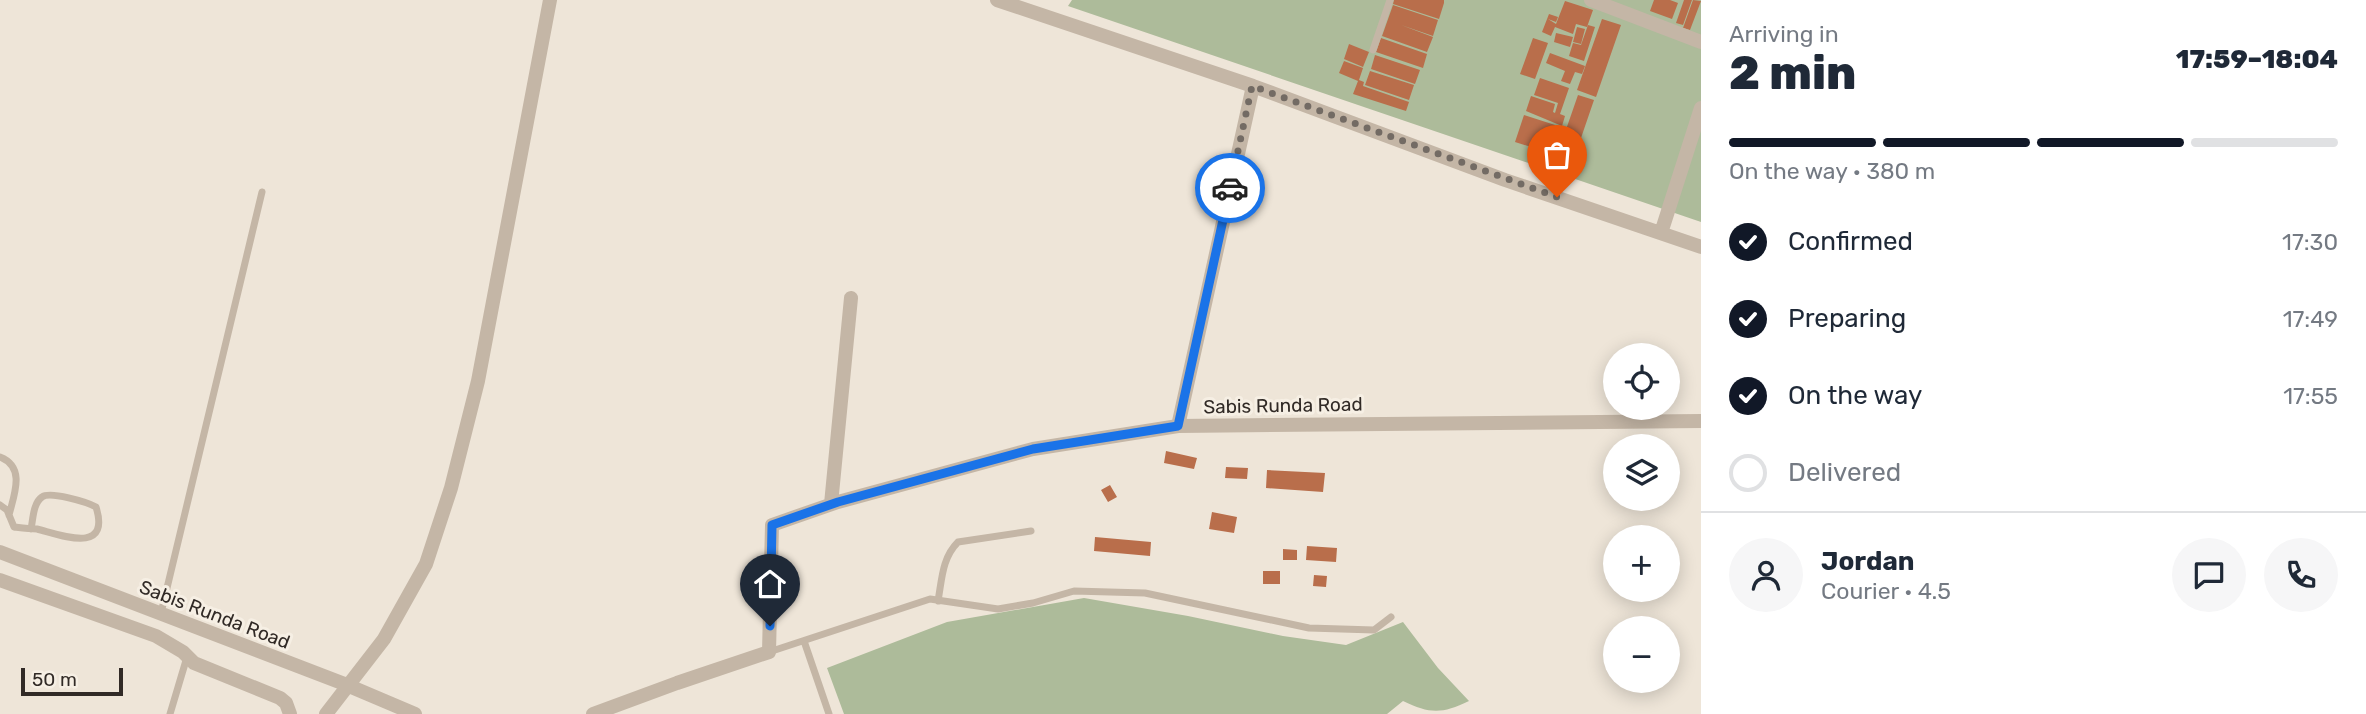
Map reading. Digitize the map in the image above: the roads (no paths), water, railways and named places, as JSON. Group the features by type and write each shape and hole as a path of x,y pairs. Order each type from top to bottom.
{"street":[{"path":"326,714 384,639 426,564 451,488 478,381 550,0"},
{"path":"997,0 1252,86 1505,180 1701,247"},
{"path":"1591,0 1701,42"},
{"path":"1178,426 1252,86"},
{"path":"1661,233 1701,108"},
{"path":"831,505 851,298"},
{"name":"Sabis Runda Road","path":"769,652 772,525 831,505 1033,449 1178,426 1701,421"},
{"name":"Sabis Runda Road","path":"0,552 415,714"},
{"path":"0,580 156,636 194,663 280,698 286,703 290,714"},
{"path":"593,714 769,652"}],"lane":[{"path":"1373,50 1390,0"},
{"path":"161,613 262,192"},
{"path":"0,457 9,460 15,469 17,481 9,516"},
{"path":"0,505 7,510 14,527 81,540 92,536 98,529 100,517 96,507 88,503 50,494 37,502 31,529"},
{"path":"938,601 945,561 958,542 1031,531"},
{"path":"769,652 930,600 998,608 1033,603 1074,591 1146,593 1310,628 1374,631 1391,617"},
{"path":"804,641 830,714"},
{"path":"170,714 187,656"}]}
